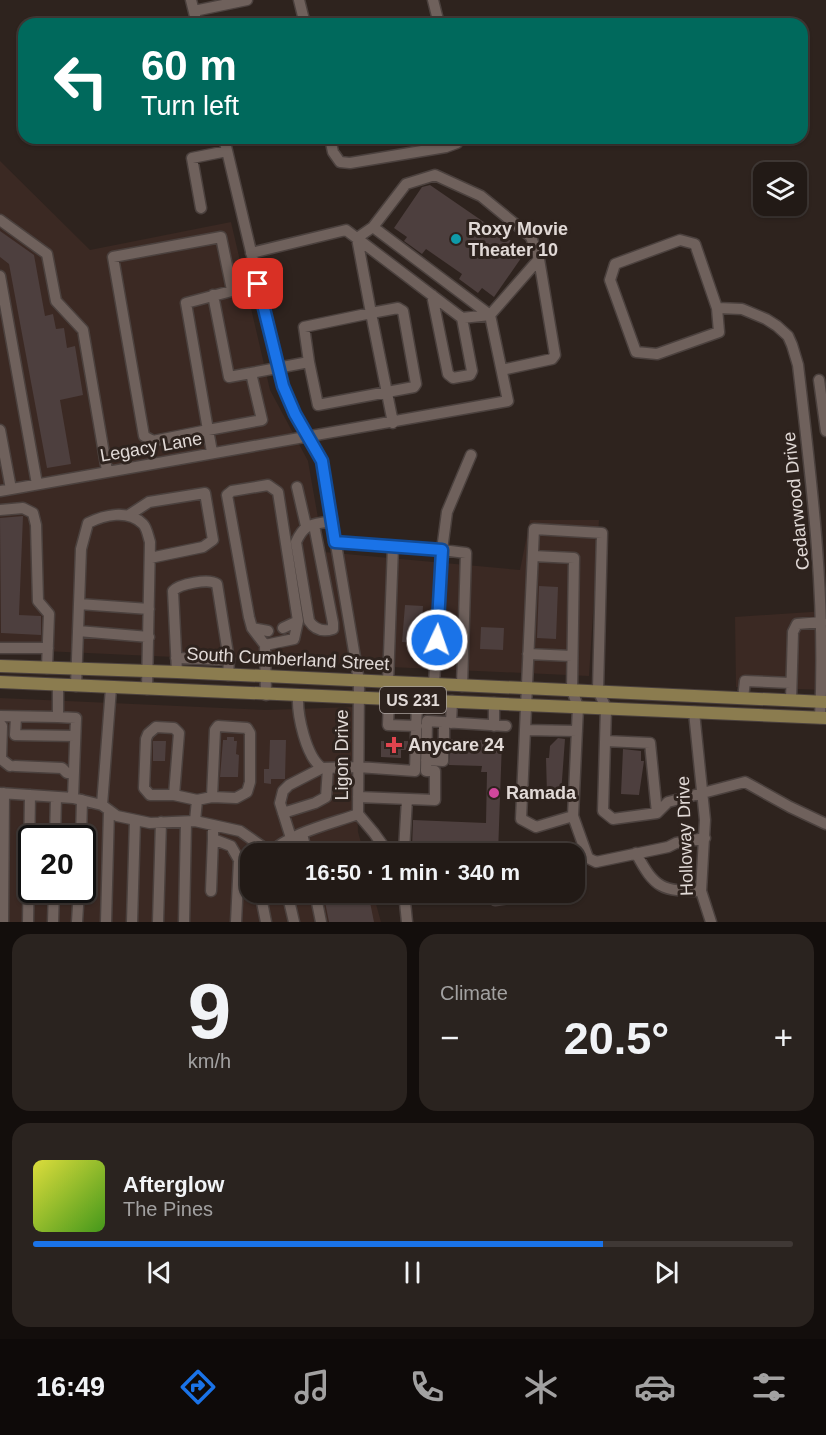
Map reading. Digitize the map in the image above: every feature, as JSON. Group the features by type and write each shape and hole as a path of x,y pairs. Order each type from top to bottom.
{"main road":[{"name":"South Cumberland Street","path":"0,666 824,701"},
{"name":"South Cumberland Street","path":"0,682 823,718"}],"street":[{"path":"192,5 247,0"},
{"path":"299,0 303,18"},
{"path":"433,0 438,18"},
{"name":"Ligon Drive","path":"225,144 278,368 289,402 322,461 358,681 358,814 381,843"},
{"path":"331,144 333,152 340,162 350,163 454,144"},
{"path":"201,208 192,158 227,151"},
{"path":"357,238 374,227 406,184 435,175 481,196 531,237 539,259 555,355 552,359 502,370 490,315 374,227"},
{"path":"0,220 47,254 56,302 83,330 107,471"},
{"path":"251,253 346,230 357,238 432,295 462,318 472,371 470,375 453,378 448,374 432,295"},
{"path":"232,290 221,237 113,257 144,436 153,441 262,420 251,373"},
{"path":"357,238 393,423"},
{"path":"680,240 695,244 717,308 719,332 657,354 636,352 610,280 615,264 680,240"},
{"path":"462,318 490,315 539,259"},
{"path":"0,276 37,484"},
{"path":"212,452 186,303 258,284"},
{"path":"213,296 228,377 309,362"},
{"path":"398,308 403,311 416,384 414,387 387,393 318,405 309,362 304,327 398,308"},
{"name":"Cedarwood Drive","path":"717,308 742,309 766,319 788,336 795,353 821,516 824,615 823,718"},
{"name":"Legacy Lane","path":"6,490 508,401 502,370"},
{"path":"801,387 823,379 826,431"},
{"path":"0,430 6,490"},
{"path":"434,684 442,550 447,512 471,455"},
{"path":"265,645 294,639 298,621 278,492 268,484 232,491 227,495 252,628 265,645 266,695"},
{"path":"297,487 310,526 333,623 333,629 316,628 309,621 296,542 300,530 310,526 332,521"},
{"path":"76,686 81,549 88,523 100,517 129,514 149,502 205,493 213,540 203,547 150,558"},
{"path":"0,510 23,508 33,513 36,525 38,602 49,614 47,668"},
{"path":"129,514 145,525 150,542 147,689"},
{"path":"573,816 536,827 521,819 534,529 602,533 598,690 606,708 603,811 613,819 657,813 668,802 745,782 826,824"},
{"path":"335,542 466,553 462,686"},
{"path":"388,682 393,546"},
{"path":"533,556 574,558 572,690 578,707 573,816 588,858 596,862 705,838"},
{"path":"177,672 173,591 176,587 209,580 217,584 229,660 228,675"},
{"path":"79,604 149,609"},
{"path":"791,700 793,632 797,624 824,615"},
{"path":"282,628 298,621"},
{"path":"252,628 268,631"},
{"path":"78,631 149,637"},
{"path":"0,648 48,648"},
{"path":"528,654 572,656"},
{"path":"176,658 229,660"},
{"path":"743,698 745,681 791,683"},
{"path":"58,685 58,717"},
{"path":"106,922 105,808 111,688"},
{"path":"298,696 297,713 314,760 325,768"},
{"path":"388,699 388,725 417,726"},
{"path":"417,700 417,726 422,767"},
{"path":"444,739 452,701"},
{"path":"494,703 494,726"},
{"name":"Holloway Drive","path":"694,712 703,793 705,838 701,891 711,922"},
{"path":"0,716 76,718 71,773 78,799 80,825"},
{"path":"16,717 15,735 75,736"},
{"path":"422,767 427,721 506,726"},
{"path":"0,724 2,726 1,759 14,769 62,768 71,773"},
{"path":"174,795 179,734 174,728 156,727 148,734 144,788 150,795 174,795 197,800 212,797 239,798 247,792 250,782 250,733 247,728 218,726 215,730 212,797"},
{"path":"525,730 577,731"},
{"path":"605,741 650,742 657,813"},
{"path":"300,843 283,813 280,803 283,790 289,785 325,768 422,767 442,761 443,753"},
{"path":"358,797 435,800 435,771 422,767"},
{"path":"283,813 326,797 325,768"},
{"path":"3,922 2,793 78,799 105,808 117,816 135,820 190,821 213,825 240,831 256,843"},
{"path":"28,922 30,795"},
{"path":"55,825 56,797"},
{"path":"404,843 406,799"},
{"path":"184,922 190,821 197,800"},
{"path":"285,843 296,836 358,814"},
{"path":"132,922 135,820"},
{"path":"158,922 160,822"},
{"path":"211,891 213,825"},
{"path":"213,839 231,846 239,860 236,922"},
{"path":"636,853 654,882 666,889 701,891"},
{"path":"53,922 54,903"},
{"path":"77,922 78,903"},
{"path":"262,903 266,922"},
{"path":"290,903 294,922"},
{"path":"317,903 321,922"},
{"path":"405,903 407,922"}],"shaded area":[{"path":"0,161 90,250 231,222 270,390 308,461 324,552 520,570 530,520 599,520 589,676 0,649"},
{"path":"826,611 826,690 736,687 735,617"},
{"path":"0,698 266,710 354,707 358,832 361,843 240,843 240,903 376,903 381,922 0,922"}],"building":[{"name":"Roxy Movie Theater 10","path":"430,185 526,251 494,297 482,288 478,293 459,279 462,274 426,249 422,254 404,241 407,237 394,228 422,187"},
{"path":"0,231 34,255 45,316 53,314 56,329 64,328 67,348 75,346 83,395 60,400 71,464 47,468 9,264 0,257"},
{"path":"23,516 19,615 41,616 41,635 1,633 0,518"},
{"path":"539,586 558,587 556,639 537,638"},
{"path":"405,605 423,606 421,643 402,642"},
{"path":"481,627 504,628 503,650 480,649"},
{"path":"227,737 234,737 234,741 237,741 238,777 220,777 223,740 227,740"},
{"path":"558,738 565,739 561,794 547,794 546,758 549,758 550,746"},
{"name":"Ramada","path":"451,739 502,741 498,843 412,843 413,820 486,823 487,772 481,772 482,766 449,765 450,752 446,746"},
{"path":"270,740 286,740 285,779 271,779 271,784 264,783 264,769 269,769"},
{"path":"153,741 166,741 165,761 153,761"},
{"name":"Anycare 24","path":"381,741 408,741 408,750 401,750 401,758 381,757"},
{"path":"623,749 641,751 641,761 644,761 639,795 621,794"},
{"path":"325,903 370,903 374,922 329,922"}],"place":[{"name":"Roxy Movie Theater 10","path":"456,239"},
{"name":"Anycare 24","path":"394,745"},
{"name":"Ramada","path":"494,793"}],"route":[{"path":"258,284 283,386 295,414 322,461 335,542 442,550 437,640"}]}
